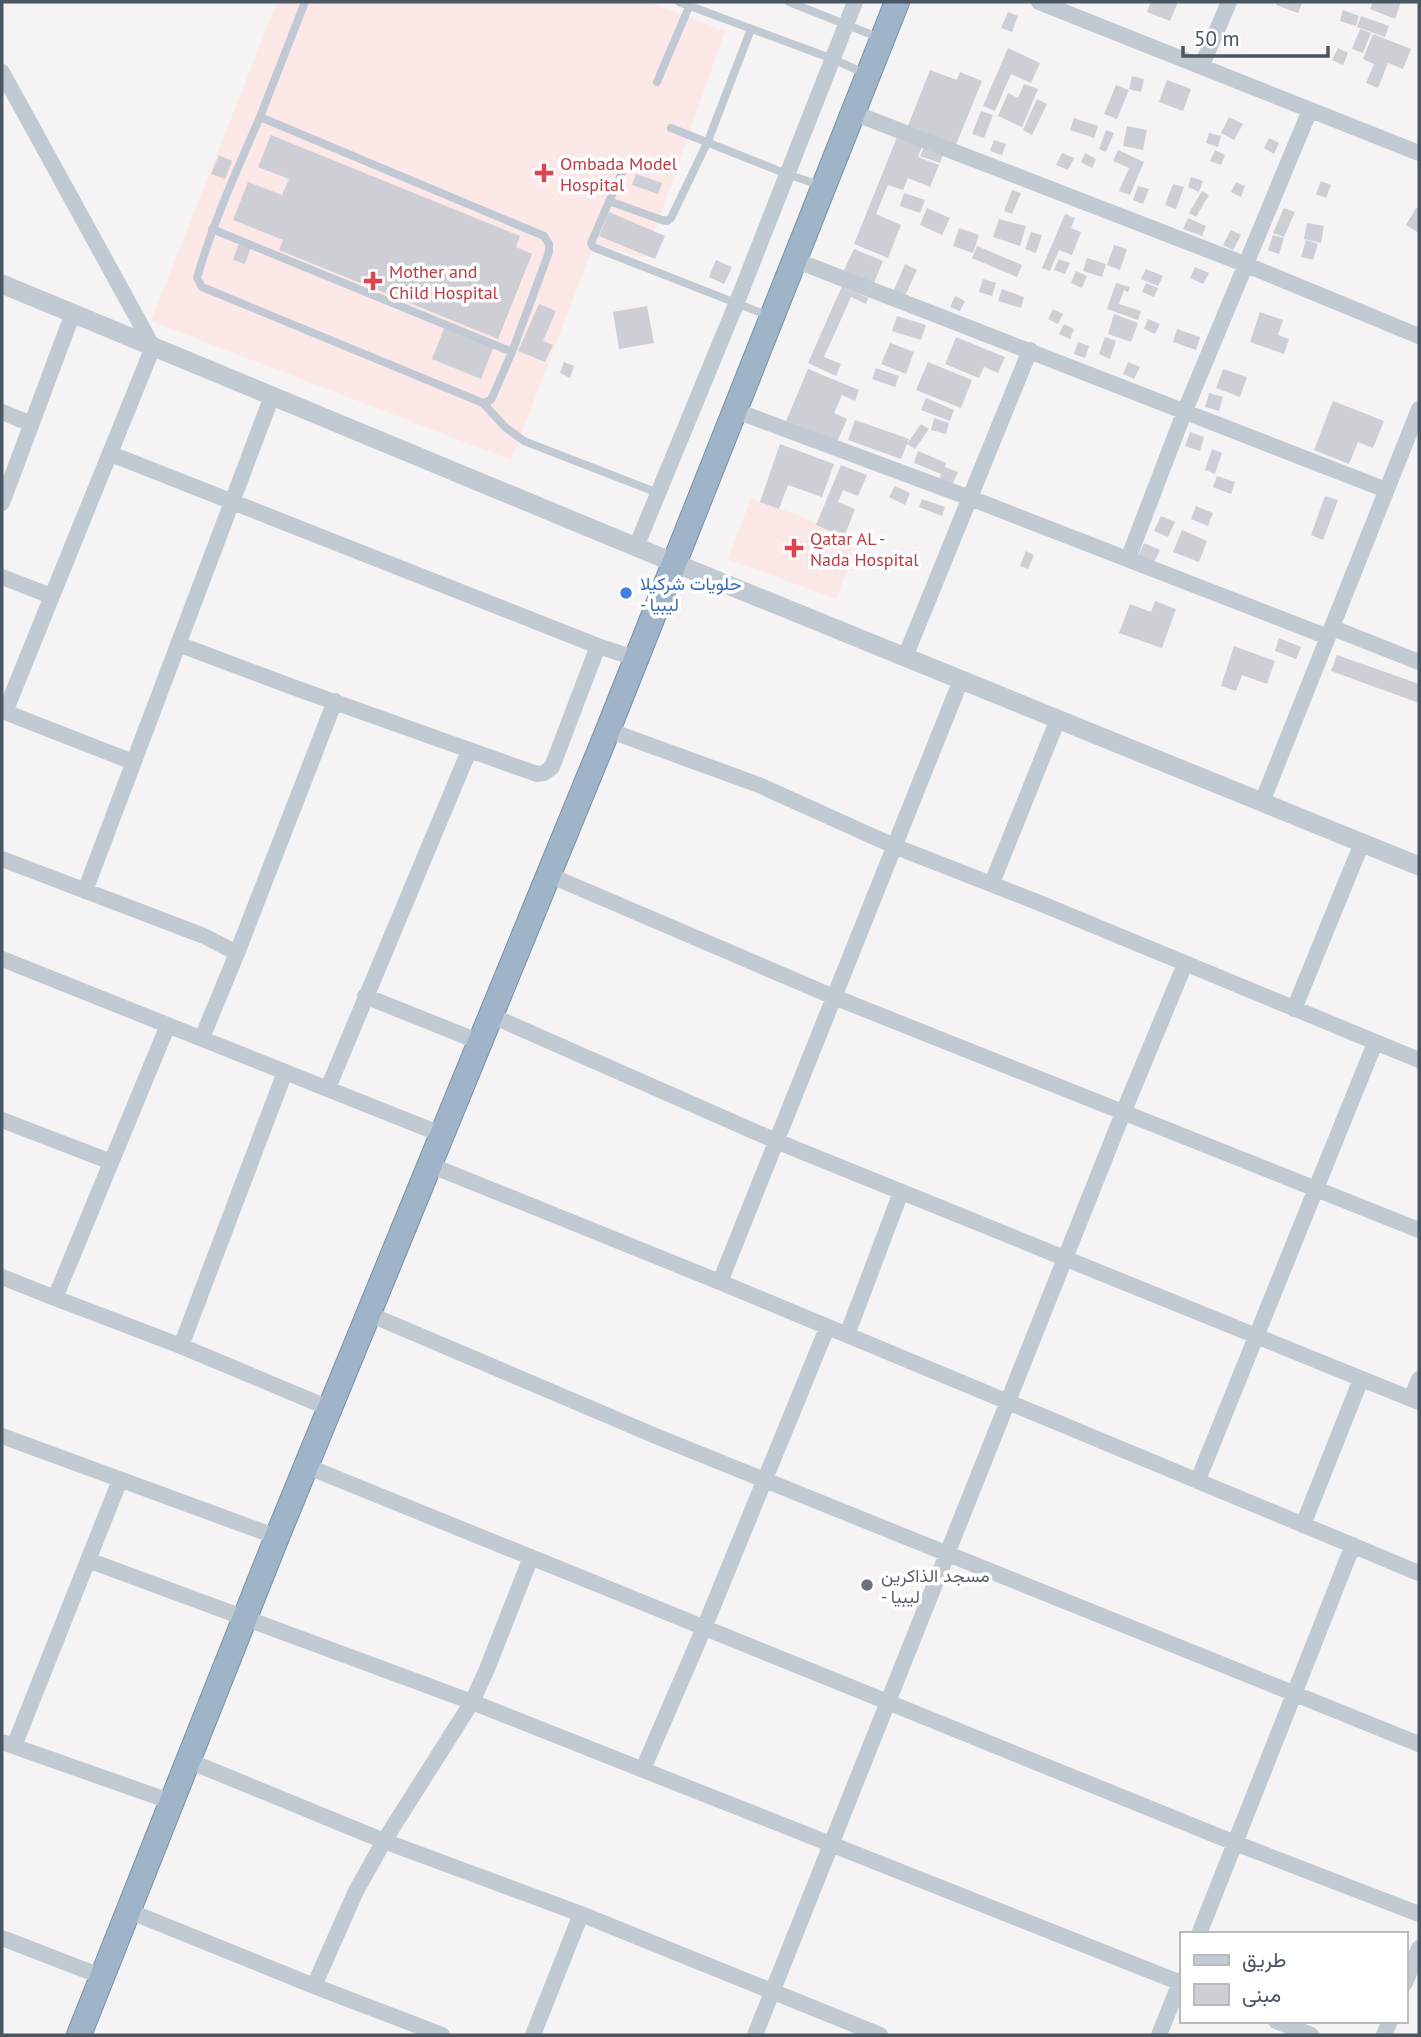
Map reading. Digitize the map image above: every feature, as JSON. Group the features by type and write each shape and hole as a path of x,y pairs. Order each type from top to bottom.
{"highway":[{"path":"79,2035 244,1618 608,730 897,2"}],"street":[{"path":"636,547 737,302 855,2"},
{"path":"1039,2 1419,153"},
{"path":"1202,65 1229,2"},
{"path":"2,72 153,346"},
{"path":"1128,559 1184,414 1310,110"},
{"path":"854,113 1247,265 1419,337"},
{"path":"795,260 1030,350 1184,414 1386,490"},
{"path":"2,284 636,547 1419,866"},
{"path":"2,503 73,313"},
{"path":"133,762 3,711 111,454 153,346"},
{"path":"905,657 1030,350"},
{"path":"85,891 272,396"},
{"path":"1262,802 1419,408"},
{"path":"734,410 1128,559 1419,662"},
{"path":"2,412 31,424"},
{"path":"111,454 598,646 635,658"},
{"path":"2,577 51,596"},
{"path":"178,643 537,774 552,767 598,646"},
{"path":"720,1282 961,680"},
{"path":"202,1038 335,701"},
{"path":"992,883 1058,719"},
{"path":"608,730 759,785 894,846 992,883 1419,1059"},
{"path":"328,1088 470,751"},
{"path":"1294,1009 1362,843"},
{"path":"2,859 204,936 237,953"},
{"path":"549,875 834,997 1419,1230"},
{"path":"2,959 443,1135"},
{"path":"755,2035 1185,964"},
{"path":"365,996 480,1042"},
{"path":"490,1015 776,1141 1415,1401 1419,1379"},
{"path":"55,1298 168,1025"},
{"path":"1198,1480 1375,1043"},
{"path":"181,1346 285,1072"},
{"path":"2,1120 111,1162"},
{"path":"430,1165 720,1282 1419,1573"},
{"path":"847,1335 901,1192"},
{"path":"2,1277 181,1346 331,1409"},
{"path":"369,1314 658,1437 1419,1744"},
{"path":"643,1769 827,1328"},
{"path":"1303,1524 1361,1379"},
{"path":"2,1436 277,1537"},
{"path":"306,1466 1235,1843 1419,1914"},
{"path":"120,1480 89,1560 8,1744 173,1802"},
{"path":"1200,1932 1353,1545"},
{"path":"314,1986 356,1891 384,1840 471,1702 487,1669 531,1557"},
{"path":"89,1560 471,1702 1180,1982"},
{"path":"189,1761 384,1840 581,1914 880,2035"},
{"path":"129,1911 442,2035"},
{"path":"533,2035 581,1914"},
{"path":"2,1938 103,1977"},
{"path":"1407,1978 1419,1948"},
{"path":"1159,2035 1180,1984"},
{"path":"1281,2023 1311,2035"}],"lane":[{"path":"305,2 212,229 197,278 202,287 483,403 524,441 658,493"},
{"path":"679,2 869,75"},
{"path":"789,2 883,39"},
{"path":"657,82 690,4"},
{"path":"609,201 667,221 671,218 708,141 751,29"},
{"path":"260,117 544,236 549,244 549,252 512,352 491,400 483,403"},
{"path":"671,128 823,186"},
{"path":"622,172 591,243 593,247 737,302 771,318"},
{"path":"212,229 512,352"}],"shaded area":[{"path":"277,2 650,2 725,31 645,258 594,244 511,460 151,321"},
{"name":"Qatar AL - Nada Hospital","path":"751,498 859,538 836,599 728,559"}],"building":[{"path":"1151,2 1178,2 1170,21 1147,12"},
{"path":"1277,2 1302,4 1298,13 1276,5"},
{"path":"1373,2 1401,2 1395,19 1370,9"},
{"path":"1343,10 1359,16 1356,26 1340,21"},
{"path":"1008,12 1018,16 1012,32 1001,28"},
{"path":"1361,16 1389,26 1385,37 1357,27"},
{"path":"1360,29 1371,33 1363,53 1352,49"},
{"path":"1373,34 1411,49 1403,69 1388,63 1378,88 1366,83 1374,64 1363,59"},
{"path":"1008,48 1040,63 1031,83 1011,74 995,111 983,106"},
{"path":"1338,48 1348,53 1343,65 1332,60"},
{"path":"930,70 957,80 960,72 982,81 955,147 907,128"},
{"path":"1132,76 1144,79 1141,92 1129,89"},
{"path":"1167,80 1191,89 1183,111 1159,102"},
{"path":"1024,84 1038,89 1022,127 998,116 1008,93 1018,98"},
{"path":"1116,85 1129,90 1117,119 1104,114"},
{"path":"1037,99 1047,104 1032,135 1023,130"},
{"path":"981,111 993,115 984,138 972,134"},
{"path":"1229,117 1243,124 1234,140 1221,133"},
{"path":"1074,118 1098,126 1094,138 1070,130"},
{"path":"1127,126 1147,130 1143,150 1123,146"},
{"path":"1106,130 1114,133 1106,152 1099,149"},
{"path":"1209,133 1221,136 1218,147 1206,143"},
{"path":"271,135 520,236 516,247 532,254 498,339 279,250 283,240 233,220 248,182 282,195 289,179 258,167"},
{"path":"897,137 922,147 918,157 939,165 930,187 908,178 903,190 888,185 876,214 901,225 888,258 854,244"},
{"path":"1269,138 1279,143 1274,154 1264,148"},
{"path":"994,140 1006,144 1002,155 990,151"},
{"path":"924,147 943,154 940,163 920,156"},
{"path":"1118,150 1144,162 1130,195 1119,191 1129,168 1113,161"},
{"path":"1215,150 1225,155 1221,165 1210,161"},
{"path":"1062,153 1074,158 1068,170 1056,165"},
{"path":"1085,153 1096,159 1092,168 1081,162"},
{"path":"219,155 232,161 225,179 211,174"},
{"path":"636,174 662,183 658,194 632,185"},
{"path":"1191,177 1203,181 1199,192 1188,187"},
{"path":"1321,181 1331,185 1326,198 1316,194"},
{"path":"1236,182 1245,186 1241,197 1231,192"},
{"path":"1173,184 1184,187 1176,209 1165,205"},
{"path":"1138,186 1149,189 1143,204 1133,200"},
{"path":"1012,190 1021,193 1012,214 1004,211"},
{"path":"1202,191 1209,195 1196,217 1189,213"},
{"path":"904,193 925,200 920,213 900,206"},
{"path":"927,208 950,218 942,235 920,225"},
{"path":"1284,208 1295,212 1284,237 1273,233"},
{"path":"1416,208 1419,209 1419,233 1406,225"},
{"path":"609,212 665,236 655,259 599,236"},
{"path":"1065,214 1075,218 1071,228 1081,232 1072,255 1059,250 1050,271 1042,268"},
{"path":"1188,218 1206,226 1202,236 1183,229"},
{"path":"999,219 1026,226 1020,246 993,237"},
{"path":"1307,223 1324,226 1321,243 1304,239"},
{"path":"959,228 979,235 973,253 953,246"},
{"path":"1231,230 1241,235 1233,250 1223,245"},
{"path":"1031,232 1042,235 1036,253 1025,249"},
{"path":"1273,235 1284,238 1279,254 1268,250"},
{"path":"1306,240 1318,244 1313,260 1301,257"},
{"path":"239,243 251,247 245,264 233,260"},
{"path":"1114,245 1127,249 1120,270 1107,265"},
{"path":"977,246 1022,265 1017,277 972,258"},
{"path":"854,249 883,261 873,285 843,272"},
{"path":"1087,258 1106,264 1102,277 1083,271"},
{"path":"1059,259 1070,263 1065,274 1054,270"},
{"path":"716,260 732,267 724,284 709,277"},
{"path":"905,264 917,270 903,300 892,295"},
{"path":"1195,267 1209,273 1203,284 1190,278"},
{"path":"1146,269 1163,276 1158,286 1141,279"},
{"path":"1076,271 1087,276 1082,288 1071,283"},
{"path":"983,279 996,283 992,296 979,292"},
{"path":"1116,283 1130,287 1128,292 1124,290 1119,304 1141,311 1138,320 1107,309"},
{"path":"1146,283 1158,288 1154,297 1142,292"},
{"path":"842,286 868,298 866,304 851,297 824,357 841,364 836,376 808,363"},
{"path":"1002,289 1024,297 1021,308 998,301"},
{"path":"955,296 965,301 960,311 950,307"},
{"path":"539,304 556,311 543,341 553,345 545,362 518,351"},
{"path":"647,306 654,343 619,349 613,312"},
{"path":"1053,309 1063,314 1058,324 1048,319"},
{"path":"1260,312 1283,320 1278,335 1289,339 1284,354 1250,342"},
{"path":"1114,314 1138,323 1131,342 1108,334"},
{"path":"897,316 926,325 921,340 892,331"},
{"path":"1148,319 1160,324 1155,334 1144,329"},
{"path":"1064,324 1074,329 1070,339 1059,334"},
{"path":"445,326 494,346 481,379 432,359"},
{"path":"1177,329 1200,337 1196,350 1173,342"},
{"path":"956,337 1005,357 998,373 984,367 979,378 945,364"},
{"path":"1105,337 1116,341 1110,359 1099,354"},
{"path":"1078,342 1089,346 1085,358 1074,354"},
{"path":"890,343 914,352 906,374 881,364"},
{"path":"564,362 574,366 570,378 560,373"},
{"path":"928,362 972,380 961,408 916,390"},
{"path":"1128,362 1140,367 1134,379 1123,374"},
{"path":"876,368 899,376 895,387 872,379"},
{"path":"808,369 859,390 855,401 842,395 834,413 847,419 837,442 786,421"},
{"path":"1223,369 1247,377 1240,397 1216,388"},
{"path":"1209,393 1223,397 1219,411 1205,407"},
{"path":"926,398 954,410 950,421 921,410"},
{"path":"1333,401 1384,421 1373,448 1358,442 1349,464 1314,450"},
{"path":"934,418 949,423 946,434 931,430"},
{"path":"855,420 909,439 901,459 848,440"},
{"path":"921,424 929,429 915,449 907,444"},
{"path":"1190,432 1204,437 1200,451 1185,446"},
{"path":"780,444 834,464 822,497 788,485 779,509 760,502"},
{"path":"1212,449 1222,453 1215,474 1205,470"},
{"path":"918,451 946,463 945,467 958,472 952,485 939,479 941,474 914,463"},
{"path":"841,465 867,475 858,496 843,490 838,502 855,509 844,537 816,525"},
{"path":"1217,476 1235,482 1231,494 1213,487"},
{"path":"895,486 910,493 905,505 889,497"},
{"path":"1325,496 1338,500 1323,540 1311,535"},
{"path":"922,499 945,507 942,516 919,507"},
{"path":"1196,506 1213,513 1208,526 1191,519"},
{"path":"1161,516 1175,522 1168,537 1154,531"},
{"path":"1182,530 1207,541 1199,562 1173,552"},
{"path":"1144,543 1160,550 1153,565 1137,559"},
{"path":"1026,551 1034,555 1028,569 1020,566"},
{"path":"1155,601 1176,609 1162,648 1119,633 1130,604 1151,612"},
{"path":"1279,638 1301,647 1296,659 1275,651"},
{"path":"1234,646 1275,661 1267,684 1242,675 1236,691 1221,686"},
{"path":"1337,655 1419,684 1419,703 1331,671"}],"place":[{"name":"Ombada Model Hospital","path":"544,173"},
{"name":"Mother and Child Hospital","path":"373,281"},
{"name":"Qatar AL - Nada Hospital","path":"794,548"},
{"name":"حلويات شركيلا - ليبيا","path":"626,593"},
{"name":"مسجد الذاكرين - ليبيا","path":"867,1585"}]}
